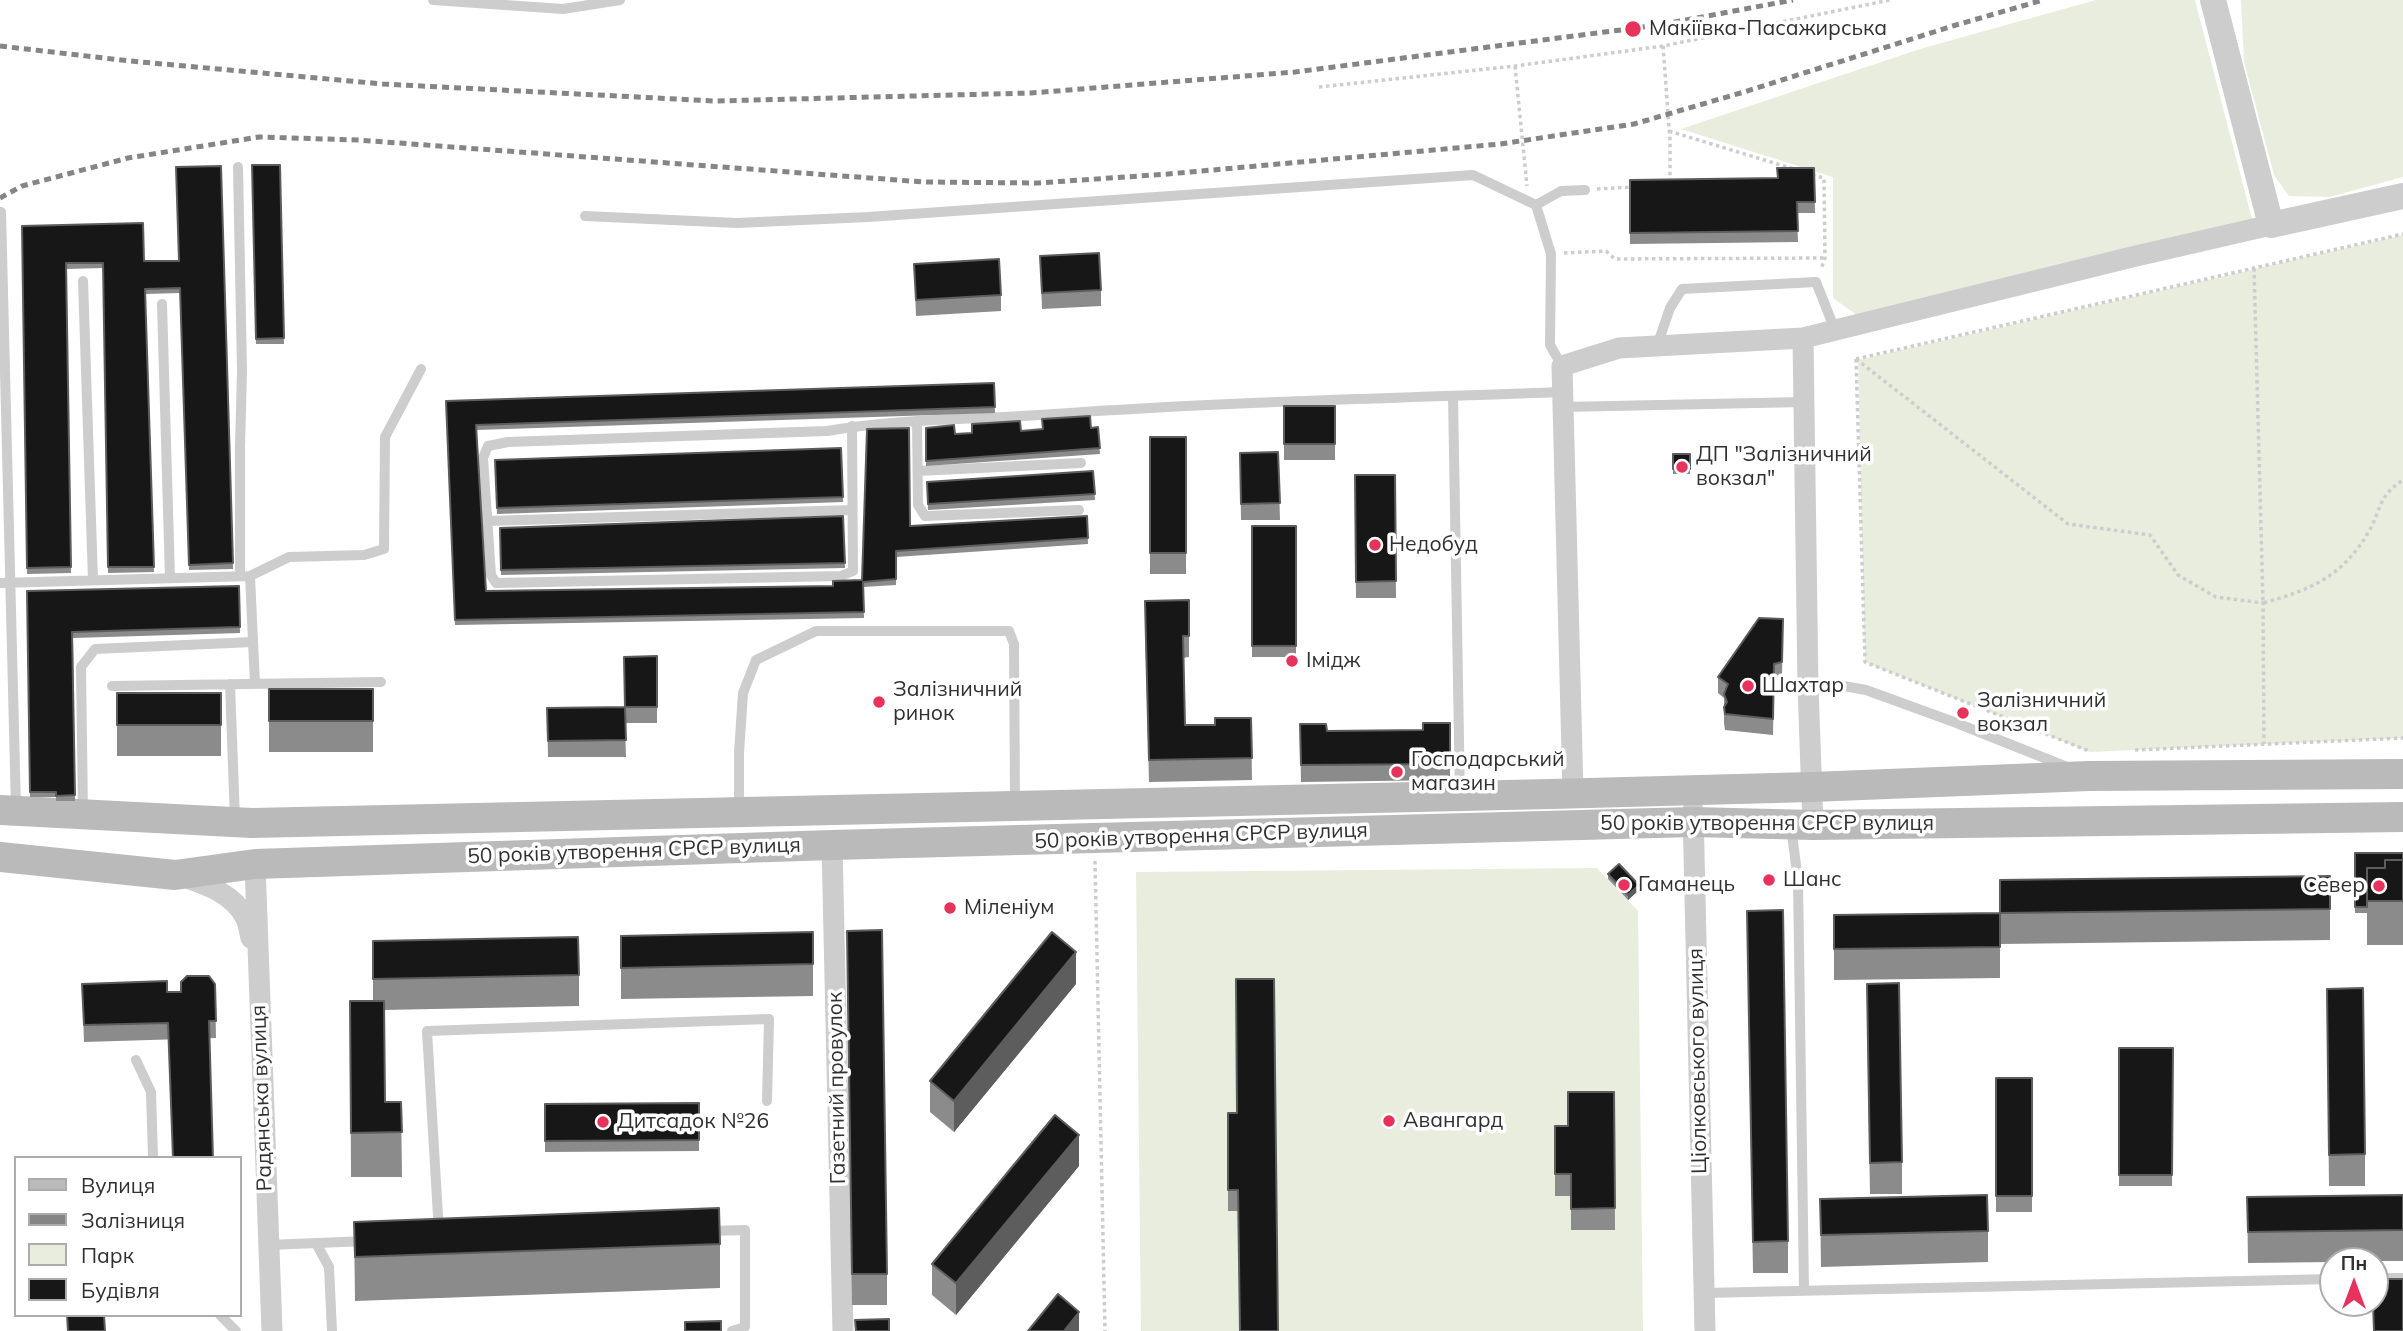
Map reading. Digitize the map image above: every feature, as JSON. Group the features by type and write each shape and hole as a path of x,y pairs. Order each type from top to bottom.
{"main road":[{"name":"50 років утворення СРСР вулиця","path":"8,811 244,823 1812,787 2089,764 2403,774"},
{"name":"50 років утворення СРСР вулиця","path":"0,857 175,875 255,864 832,845 1693,822 1802,824 2403,817"},
{"path":"244,823 255,864"}],"street":[{"path":"2213,0 2271,225"},
{"path":"1573,793 1562,366 1619,348 1803,338 2136,256 2403,196"},
{"path":"1802,824 1812,787 1803,338"},
{"name":"Ціолковського вулиця","path":"1693,790 1704,1331"},
{"name":"Газетний провулок","path":"832,845 843,1331"},
{"name":"Радянська вулиця","path":"255,864 272,1331"},
{"path":"175,875 203,883 230,898 246,917 257,962"}],"lane":[{"path":"433,0 563,9 620,0"},
{"path":"238,167 242,371 240,446 245,576 255,684"},
{"path":"585,216 737,223 868,217 1473,174 1536,205 1551,254 1550,345 1562,366"},
{"path":"1536,205 1561,191 1585,190"},
{"path":"1,212 8,811"},
{"path":"83,281 93,580"},
{"path":"1657,346 1670,308 1682,289 1816,282 1835,330"},
{"path":"162,304 170,578"},
{"path":"5,583 245,576 289,557 364,555 384,549 385,438 421,369"},
{"path":"852,426 853,571 841,576 496,583 491,575 483,458 488,446 508,442 827,430 852,426 917,421 1126,408 1453,396 1563,400 1804,402"},
{"path":"1453,396 1460,796"},
{"path":"917,421 918,506 925,516 1079,510"},
{"path":"918,471 1081,463"},
{"path":"488,521 852,510"},
{"path":"739,812 743,692 750,670 756,660 816,631 1009,631 1014,643 1015,806"},
{"path":"83,815 82,667 95,649 253,642"},
{"path":"112,686 381,682"},
{"path":"230,684 244,823"},
{"path":"1808,687 1838,685 1866,690 1954,722 2089,764"},
{"path":"1802,824 1798,880 1804,1289"},
{"path":"439,1239 427,1031 769,1019 767,1101"},
{"path":"136,1060 150,1092 153,1156"},
{"path":"690,1232 745,1230 744,1327 732,1331"},
{"path":"425,1240 453,1239"},
{"path":"268,1245 384,1241"},
{"path":"316,1243 329,1267 332,1331"},
{"path":"1704,1293 2319,1279"},
{"path":"222,1317 236,1331"}],"path":[{"path":"1319,87 1515,66 1663,46 1890,0"},
{"path":"1663,46 1670,186"},
{"path":"1515,66 1527,186"},
{"path":"1669,131 1824,178 1825,258 1816,282"},
{"path":"1777,175 1783,165"},
{"path":"1585,190 1633,187"},
{"path":"1856,359 2403,234"},
{"path":"1551,254 1606,251 1615,258 1825,258"},
{"path":"2254,268 2264,744"},
{"path":"1856,359 2068,524 2150,535 2178,575 2216,597 2263,603 2303,592 2342,567 2368,533 2387,490 2403,480"},
{"path":"1856,359 1865,662 2089,764"},
{"path":"2130,750 2403,738"},
{"path":"1094,839 1105,1331"}],"green space":[{"path":"2096,0 2195,0 2252,219 1858,316 1833,298 1833,177 1681,129 1920,49"},
{"path":"2241,0 2403,0 2403,177 2330,197 2289,196 2274,175 2244,62"},
{"path":"2403,235 2403,738 2090,752 1865,662 1858,360"},
{"name":"Авангард","path":"1597,868 1638,911 1643,1331 1141,1331 1136,872"}],"building":[{"path":"252,165 280,165 284,338 256,339"},
{"path":"221,166 233,563 189,565 180,288 145,289 154,567 108,567 103,263 66,263 71,567 27,568 22,226 143,223 144,261 179,261 176,167"},
{"path":"1777,168 1814,168 1815,202 1797,202 1798,231 1630,233 1630,180 1778,178"},
{"path":"1099,253 1101,290 1042,293 1040,256"},
{"path":"999,259 1001,295 916,300 914,264"},
{"path":"994,383 995,407 476,425 486,591 833,586 833,581 862,580 867,429 909,428 910,526 1087,516 1088,538 896,551 896,579 863,582 864,612 455,620 446,401"},
{"path":"1284,406 1335,406 1335,444 1284,444"},
{"path":"1090,416 1091,428 1098,427 1100,448 926,461 926,428 954,425 955,434 972,433 972,424 1020,421 1021,431 1043,429 1042,419"},
{"path":"1150,437 1186,437 1186,553 1150,553"},
{"path":"841,448 843,497 497,508 495,460"},
{"path":"1278,452 1280,503 1241,504 1240,453"},
{"path":"1673,454 1690,454 1690,469 1673,469"},
{"path":"1093,471 1095,494 928,504 927,482"},
{"name":"Недобуд","path":"1355,475 1395,475 1396,581 1356,582"},
{"path":"843,516 845,563 501,570 500,528"},
{"path":"1252,526 1296,526 1296,646 1252,646"},
{"path":"239,586 240,627 72,632 75,795 56,796 56,792 30,792 27,591"},
{"path":"1189,600 1189,636 1183,636 1185,725 1215,725 1215,718 1251,718 1252,758 1149,760 1145,601"},
{"name":"Шахтар","path":"1759,618 1783,619 1782,662 1774,664 1773,719 1725,714 1724,707 1727,702 1724,694 1728,684 1718,677"},
{"path":"657,656 657,707 625,707 624,657"},
{"path":"269,689 373,689 373,721 269,721"},
{"path":"117,693 221,693 221,725 117,725"},
{"path":"625,707 626,740 548,741 547,708"},
{"path":"1423,723 1450,723 1450,764 1301,765 1300,724 1326,724 1327,731 1423,730"},
{"path":"2355,853 2403,853 2403,860 2385,860 2385,868 2367,868 2367,907 2355,907"},
{"path":"2385,860 2403,860 2403,901 2367,901 2367,868 2385,868"},
{"name":"Гаманець","path":"1619,864 1639,885 1628,895 1608,874"},
{"path":"2330,876 2330,909 2000,913 2000,880"},
{"path":"1783,910 1788,1241 1753,1242 1747,911"},
{"path":"2000,913 2000,947 1834,949 1834,915"},
{"path":"882,930 887,1274 852,1274 847,931"},
{"path":"813,932 813,964 621,968 621,936"},
{"path":"1052,932 1076,952 954,1101 930,1081"},
{"path":"578,937 579,975 373,979 373,941"},
{"path":"187,976 209,976 215,984 216,1021 209,1021 213,1156 173,1156 168,1023 84,1025 82,984 167,981 167,992 181,992 181,982"},
{"path":"1236,979 1274,979 1278,1331 1240,1331 1238,1190 1228,1190 1228,1113 1237,1113"},
{"path":"1899,983 1902,1162 1870,1163 1867,984"},
{"path":"2363,988 2365,1154 2329,1155 2327,989"},
{"path":"350,1001 384,1001 385,1102 401,1102 402,1132 351,1133"},
{"path":"2119,1048 2173,1048 2172,1175 2119,1175"},
{"path":"1996,1078 2032,1078 2032,1196 1996,1196"},
{"path":"1568,1092 1614,1092 1615,1208 1571,1209 1571,1174 1555,1174 1555,1126 1568,1126"},
{"path":"699,1103 699,1140 545,1141 545,1104"},
{"path":"1055,1115 1079,1135 956,1283 932,1264"},
{"path":"1987,1195 1988,1231 1821,1235 1820,1199"},
{"path":"2403,1195 2403,1230 2248,1232 2247,1197"},
{"path":"719,1208 720,1244 355,1257 354,1222"},
{"path":"2389,1279 2403,1279 2403,1331 2374,1331 2374,1317 2389,1317"},
{"path":"1058,1294 1079,1312 1064,1331 1028,1331"},
{"path":"67,1317 104,1317 105,1331 68,1331"},
{"path":"889,1319 889,1331 856,1331 855,1320"},
{"path":"721,1321 721,1331 685,1331 685,1322"}],"railway":[{"path":"0,46 383,84 715,101 1031,93 1295,72 1659,25 1793,0"},
{"path":"0,198 22,186 128,158 259,137 358,140 924,182 1038,183 1500,144 1634,124 2043,0"}],"place":[{"name":"Макіївка-Пасажирська","path":"1633,29"},
{"name":"ДП \"Залізничний вокзал\"","path":"1682,467"},
{"name":"Недобуд","path":"1375,545"},
{"name":"Імідж","path":"1292,661"},
{"name":"Шахтар","path":"1748,686"},
{"name":"Залізничний ринок","path":"879,702"},
{"name":"Залізничний вокзал","path":"1963,713"},
{"name":"Господарський магазин","path":"1397,772"},
{"name":"Шанс","path":"1769,880"},
{"name":"Гаманець","path":"1624,885"},
{"name":"Север","path":"2379,886"},
{"name":"Міленіум","path":"950,908"},
{"name":"Авангард","path":"1389,1121"},
{"name":"Дитсадок №26","path":"603,1122"}]}
